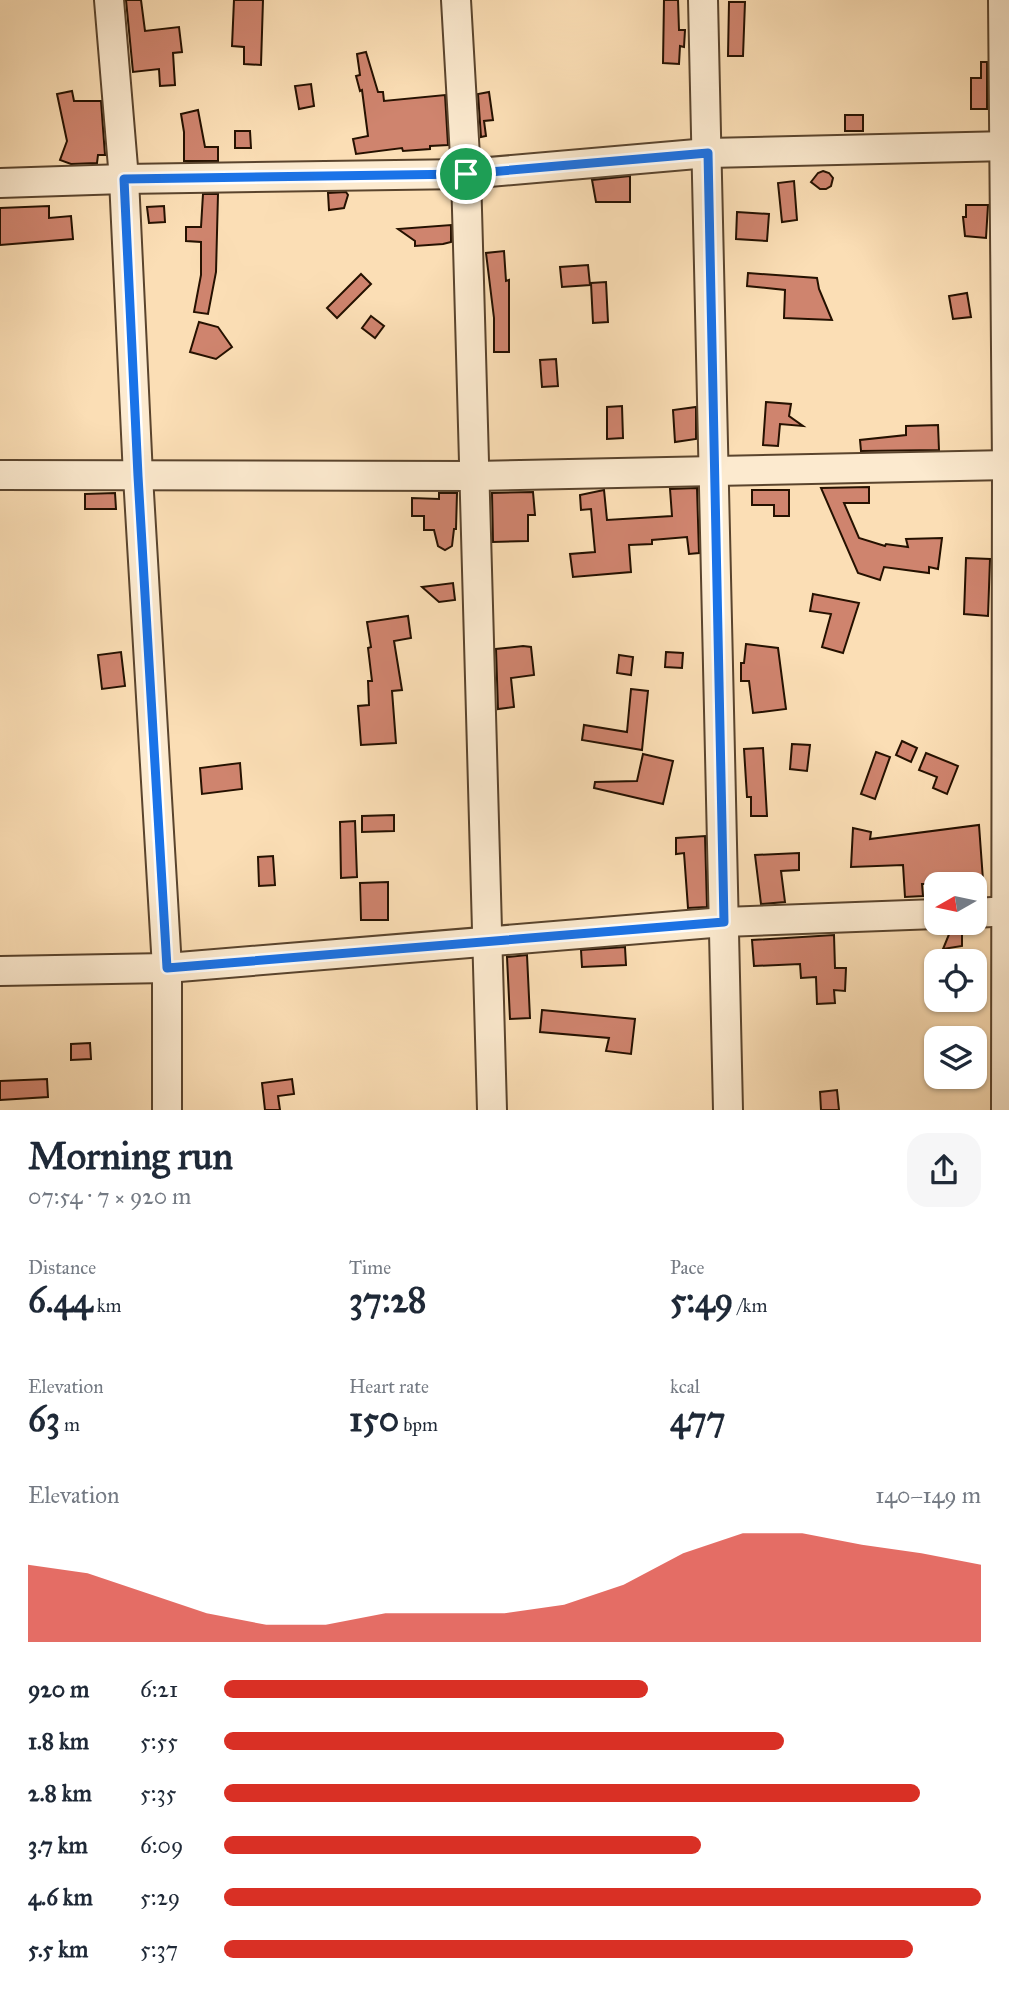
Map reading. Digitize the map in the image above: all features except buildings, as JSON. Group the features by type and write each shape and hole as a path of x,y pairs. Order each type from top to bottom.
{"street":[{"path":"109,0 124,179 138,476 167,968 167,1110"},
{"path":"456,0 466,174 492,1110"},
{"path":"704,0 728,1110"},
{"path":"1003,0 1007,146 1008,465 1006,1110"},
{"path":"0,183 466,174 708,153 1007,146"},
{"path":"0,475 475,476 1008,465"},
{"path":"987,912 1007,911"},
{"path":"0,971 167,968 724,922 924,914"}],"route":[{"path":"708,153 724,922 167,968 138,476 124,179 466,174 708,153"}]}
